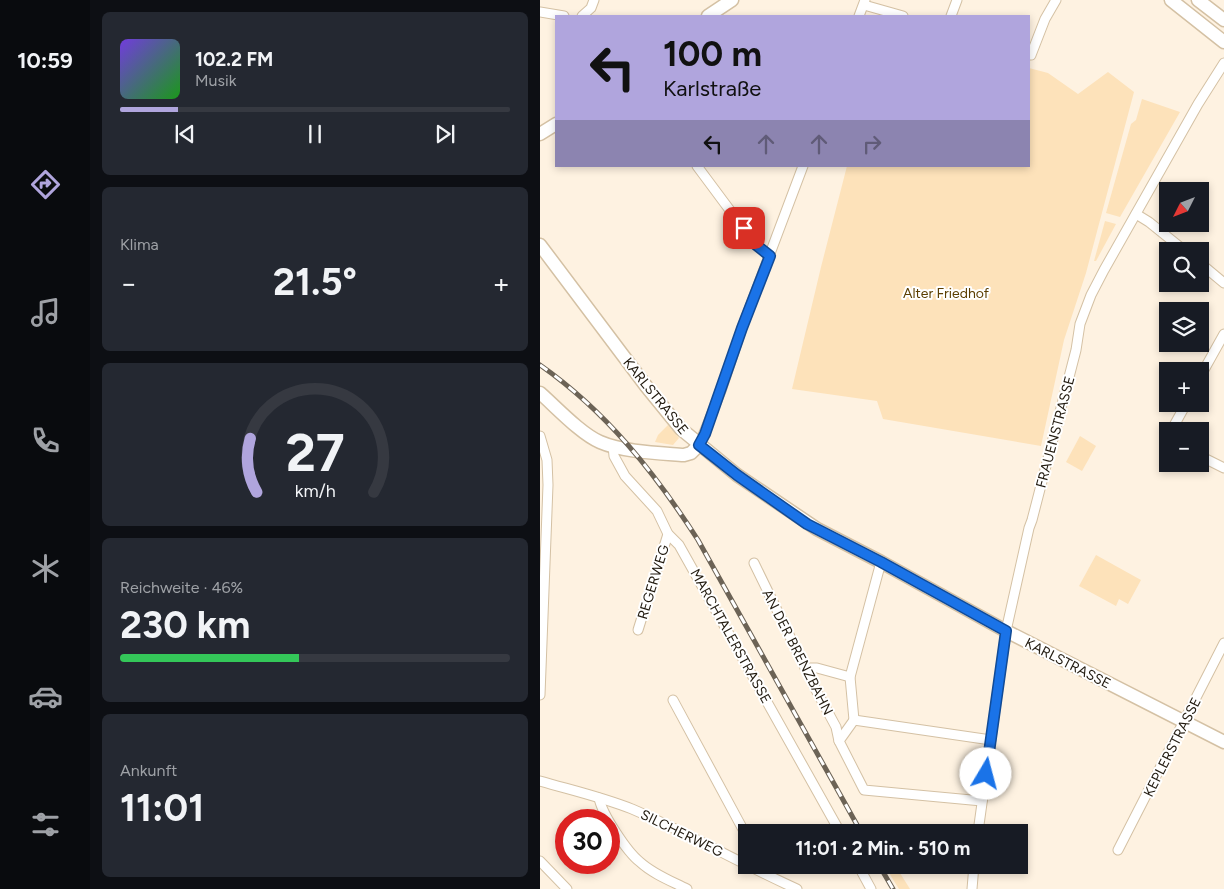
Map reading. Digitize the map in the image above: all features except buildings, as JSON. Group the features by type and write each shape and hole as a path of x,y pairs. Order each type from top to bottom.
{"main road":[{"path":"710,15 732,0"},
{"path":"1171,0 1224,42"},
{"path":"1202,3 1224,13"},
{"path":"1202,3 1224,20"},
{"path":"540,134 555,125"},
{"name":"KARLSTRASSE","path":"540,245 646,386 681,429 737,475 807,524 881,562 1006,631 1224,742"},
{"path":"540,393 599,442 613,446 684,455 691,453 699,445"}],"street":[{"path":"583,15 591,8 594,0"},
{"path":"951,15 957,0"},
{"path":"1030,55 1045,19 1056,0"},
{"path":"860,15 865,2 900,15"},
{"path":"540,12 558,15"},
{"name":"FRAUENSTRASSE","path":"979,824 1006,631 1028,528 1035,511 1076,350 1080,324 1091,295 1198,104 1224,63"},
{"path":"698,167 755,244 770,256"},
{"path":"699,445 705,434 742,328 803,167"},
{"path":"1136,214 1174,242"},
{"path":"1209,271 1224,283"},
{"path":"1208,362 1224,334"},
{"path":"540,436 547,460 548,485 540,695"},
{"name":"MARCHTALERSTRASSE","path":"613,446 614,456 625,476 658,511 668,534 679,545 698,576 836,824"},
{"path":"1209,460 1224,468"},
{"name":"REGERWEG","path":"638,630 668,534"},
{"path":"839,741 854,720 850,677 881,562"},
{"name":"AN DER BRENZBAHN","path":"754,564 836,727 839,741 864,790 982,801"},
{"name":"KEPLERSTRASSE","path":"1118,850 1224,643"},
{"path":"805,668 817,668 850,677"},
{"path":"673,700 740,824"},
{"path":"854,720 991,740"},
{"name":"SILCHERWEG","path":"540,782 599,798 633,810 738,859"},
{"path":"599,798 601,806 620,838 638,862 687,889"},
{"path":"540,861 567,889"},
{"name":"SILCHERWEG","path":"769,874 797,889"},
{"path":"863,874 871,889"},
{"path":"972,889 973,874"}],"green space":[{"name":"Alter Friedhof","path":"1030,68 1048,73 1078,94 1108,72 1134,92 1086,273 1064,340 1041,446 883,419 877,401 792,389 847,167 1030,167"},
{"path":"1142,99 1180,112 1120,217 1106,213 1131,124 1136,120"},
{"path":"1105,221 1116,224 1096,261 1094,261"},
{"path":"668,425 679,438 673,445 655,442 658,435"},
{"path":"1080,436 1096,446 1082,471 1066,462"},
{"path":"1096,555 1141,580 1128,604 1119,599 1116,606 1079,586"},
{"path":"890,874 901,874 910,889 899,889"}],"railway":[{"path":"540,365 564,383 608,423 647,467 682,515 698,540 857,824"},
{"path":"884,874 893,889"}],"route":[{"path":"744,228 755,244 770,256 742,328 705,434 699,445 737,475 807,524 881,562 1006,631 986,774"}]}
